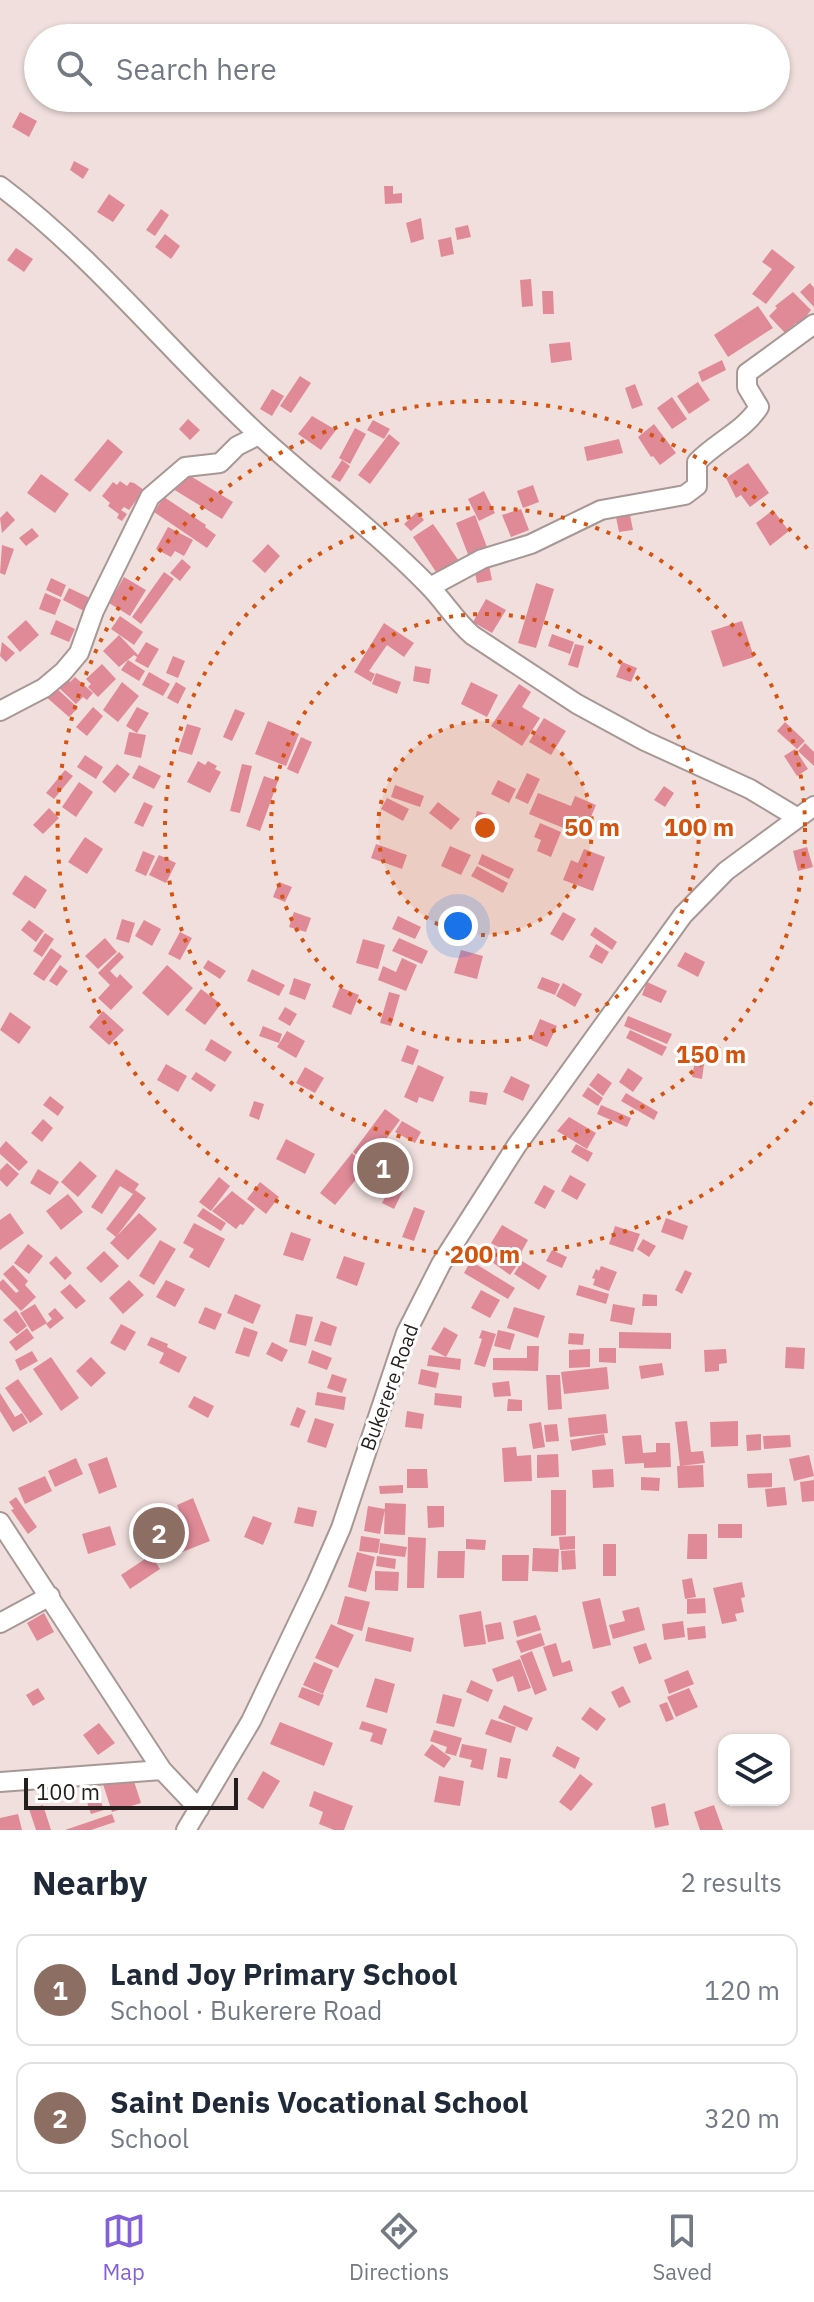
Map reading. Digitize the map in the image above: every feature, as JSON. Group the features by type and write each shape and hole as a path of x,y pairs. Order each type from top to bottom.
{"street":[{"path":"0,186 25,205 151,324 259,435 349,511 430,587 472,635 577,704 645,741 750,789 798,818"},
{"path":"430,587 482,559 531,544 601,510 685,495 697,486 697,462 711,447 752,418 759,407 747,387 747,373 814,324"},
{"path":"0,711 44,688 79,653 94,611 150,497 185,467 220,463 237,446 259,435"},
{"name":"Bukerere Road","path":"186,1830 251,1721 316,1585 341,1528 406,1333 441,1264 517,1145 683,915 726,871 814,806"},
{"path":"0,1522 162,1770 199,1809"},
{"path":"0,1623 50,1596"},
{"path":"0,1782 162,1770"}],"building":[{"path":"20,112 37,121 29,137 12,127"},
{"path":"74,161 89,169 83,179 70,170"},
{"path":"384,186 393,186 393,194 402,193 402,203 385,204"},
{"path":"109,194 125,205 113,222 97,212"},
{"path":"161,209 169,215 155,236 146,230"},
{"path":"421,218 424,239 411,243 406,223"},
{"path":"468,225 471,237 457,240 455,228"},
{"path":"165,234 180,246 171,259 155,247"},
{"path":"451,237 454,254 441,257 438,240"},
{"path":"16,248 33,259 24,272 7,260"},
{"path":"772,249 795,267 766,304 752,294 772,269 762,262"},
{"path":"531,279 533,306 522,307 520,280"},
{"path":"810,283 814,288 814,307 800,292"},
{"path":"542,291 553,291 554,314 543,314"},
{"path":"793,292 811,310 799,326 796,323 785,333 769,316 777,308 775,306"},
{"path":"758,306 773,328 728,357 714,335"},
{"path":"570,342 572,360 551,363 549,344"},
{"path":"722,360 726,370 702,382 698,372"},
{"path":"300,376 311,383 291,413 280,406"},
{"path":"698,382 710,400 689,414 677,396"},
{"path":"635,384 643,405 632,409 625,388"},
{"path":"272,389 284,396 272,416 260,409"},
{"path":"672,397 687,419 672,429 657,408"},
{"path":"312,416 336,430 321,450 298,434"},
{"path":"188,419 200,430 190,440 179,429"},
{"path":"373,420 390,429 384,439 367,430"},
{"path":"654,424 676,453 660,465 638,437"},
{"path":"355,428 366,434 350,464 339,458"},
{"path":"389,434 400,443 370,484 358,475"},
{"path":"108,439 123,452 90,492 74,480"},
{"path":"619,439 623,453 587,461 584,447"},
{"path":"342,460 350,466 340,482 331,477"},
{"path":"748,463 769,493 750,507 741,495 736,498 726,478"},
{"path":"184,472 233,502 222,519 173,489"},
{"path":"41,474 69,494 55,513 27,493"},
{"path":"120,481 127,486 130,482 134,483 144,490 129,510 124,507 121,510 127,514 122,521 102,496 113,482 117,485"},
{"path":"533,485 539,502 523,508 517,491"},
{"path":"484,491 495,513 479,521 468,499"},
{"path":"164,497 216,535 207,548 154,512"},
{"path":"521,509 529,530 511,537 502,515"},
{"path":"773,510 789,531 770,546 756,523"},
{"path":"7,511 15,520 2,533 0,518"},
{"path":"417,512 424,520 411,531 404,524"},
{"path":"475,515 488,550 469,557 456,523"},
{"path":"630,515 633,530 619,532 616,517"},
{"path":"433,524 459,561 438,575 413,537"},
{"path":"168,527 193,540 184,556 175,551 171,557 156,549"},
{"path":"32,528 39,536 26,546 19,538"},
{"path":"268,544 280,556 265,573 252,561"},
{"path":"2,545 14,549 5,575 0,573"},
{"path":"182,559 191,567 180,581 170,573"},
{"path":"489,565 492,580 477,583 474,567"},
{"path":"164,572 174,579 141,624 132,617"},
{"path":"124,577 146,590 130,616 109,603"},
{"path":"51,578 66,585 61,597 46,590"},
{"path":"536,583 554,589 536,648 518,643"},
{"path":"69,588 90,598 84,611 63,600"},
{"path":"45,593 61,600 55,615 39,609"},
{"path":"486,599 506,610 492,633 473,622"},
{"path":"120,616 143,632 134,645 111,629"},
{"path":"26,620 39,635 20,652 7,637"},
{"path":"56,620 75,629 69,642 50,634"},
{"path":"742,621 754,657 723,667 711,631"},
{"path":"384,623 414,643 404,657 387,645 369,671 375,674 371,682 354,672"},
{"path":"552,634 574,642 570,654 548,646"},
{"path":"119,635 138,655 146,642 159,649 148,668 135,661 137,657 134,655 119,667 103,651"},
{"path":"2,642 15,653 6,662 0,656"},
{"path":"575,644 584,646 578,668 568,665"},
{"path":"173,656 185,661 178,678 166,673"},
{"path":"128,660 145,671 139,681 121,670"},
{"path":"622,662 637,668 631,682 616,677"},
{"path":"102,664 116,679 98,697 88,687 91,684 86,679"},
{"path":"415,666 431,669 429,684 413,681"},
{"path":"149,672 170,684 163,696 142,685"},
{"path":"376,673 401,682 397,694 372,684"},
{"path":"66,677 70,682 75,677 93,693 87,700 83,697 76,704 57,686"},
{"path":"122,682 139,696 118,722 103,710"},
{"path":"176,682 186,688 178,704 167,698"},
{"path":"471,682 498,695 487,717 461,704"},
{"path":"519,684 531,692 522,707 540,718 522,746 491,726"},
{"path":"53,685 78,708 69,717 44,695"},
{"path":"93,707 103,716 87,736 76,727"},
{"path":"137,707 149,713 137,733 126,726"},
{"path":"235,709 245,713 232,741 223,737"},
{"path":"544,718 566,731 551,755 529,742"},
{"path":"268,721 299,734 286,766 255,754"},
{"path":"785,722 805,741 797,749 777,731"},
{"path":"187,724 201,728 192,755 178,751"},
{"path":"129,732 146,735 141,758 124,754"},
{"path":"301,737 312,742 298,774 287,769"},
{"path":"805,743 814,752 814,766 798,751"},
{"path":"795,749 808,769 797,776 784,756"},
{"path":"85,755 103,767 96,779 77,767"},
{"path":"198,761 205,765 208,761 221,772 210,793 187,782"},
{"path":"117,764 130,774 115,793 102,782"},
{"path":"242,764 252,766 240,813 230,811"},
{"path":"139,765 161,776 154,789 132,778"},
{"path":"65,770 73,776 54,799 46,793"},
{"path":"527,773 540,779 528,804 515,798"},
{"path":"264,776 278,781 260,831 246,826"},
{"path":"498,780 516,789 509,803 491,794"},
{"path":"79,782 93,792 76,817 62,807"},
{"path":"395,785 424,796 420,807 391,797"},
{"path":"664,786 674,793 665,807 654,800"},
{"path":"538,793 571,806 575,796 596,805 583,836 529,814"},
{"path":"387,798 409,809 403,821 381,809"},
{"path":"144,802 153,806 143,827 134,823"},
{"path":"438,802 460,819 451,830 429,813"},
{"path":"49,808 59,818 43,834 33,825"},
{"path":"477,811 487,814 481,833 472,830"},
{"path":"540,823 561,832 551,857 537,851 541,840 534,837"},
{"path":"85,837 103,849 87,874 68,862"},
{"path":"376,844 407,855 402,869 371,858"},
{"path":"450,846 471,855 461,875 441,866"},
{"path":"807,847 813,867 798,871 793,851"},
{"path":"584,849 605,857 593,891 563,880 571,860 578,863"},
{"path":"143,851 155,856 146,876 135,871"},
{"path":"482,854 514,869 509,879 478,864"},
{"path":"159,855 176,863 166,883 149,875"},
{"path":"477,866 508,883 503,893 471,876"},
{"path":"25,875 47,890 35,909 12,894"},
{"path":"279,882 292,887 285,902 273,897"},
{"path":"294,912 311,918 306,932 289,927"},
{"path":"563,912 576,919 563,941 550,934"},
{"path":"398,916 421,927 415,939 392,929"},
{"path":"122,919 135,923 129,943 116,939"},
{"path":"29,920 44,931 36,942 21,930"},
{"path":"144,920 161,929 152,946 135,936"},
{"path":"595,927 617,942 612,950 590,935"},
{"path":"180,932 192,938 180,960 168,954"},
{"path":"45,933 54,939 42,957 33,951"},
{"path":"105,938 117,952 98,969 85,956"},
{"path":"399,938 428,951 422,964 392,951"},
{"path":"363,939 385,945 378,969 356,963"},
{"path":"596,944 609,952 602,964 589,957"},
{"path":"51,948 62,956 44,981 33,974"},
{"path":"461,950 483,956 477,979 454,973"},
{"path":"119,952 124,957 110,971 117,978 120,974 133,987 111,1010 98,998 110,985 98,973"},
{"path":"685,952 705,962 698,977 677,966"},
{"path":"402,958 417,965 406,991 378,980 383,966 396,972"},
{"path":"208,960 226,971 220,979 203,968"},
{"path":"60,965 68,971 57,986 49,981"},
{"path":"167,965 193,988 168,1016 142,993"},
{"path":"252,969 285,985 279,996 247,981"},
{"path":"542,977 560,984 555,995 537,988"},
{"path":"294,978 311,984 305,1000 289,994"},
{"path":"647,982 667,991 661,1003 642,995"},
{"path":"563,983 582,994 575,1007 556,996"},
{"path":"340,987 359,995 351,1015 332,1007"},
{"path":"201,989 221,1004 205,1025 185,1010"},
{"path":"389,992 400,995 391,1026 380,1023"},
{"path":"285,1007 297,1014 290,1026 278,1019"},
{"path":"103,1011 124,1030 109,1045 89,1027"},
{"path":"10,1012 31,1027 19,1044 0,1030"},
{"path":"628,1016 672,1034 667,1044 624,1026"},
{"path":"540,1019 557,1026 547,1047 531,1040"},
{"path":"263,1026 282,1034 279,1043 259,1036"},
{"path":"630,1030 667,1047 662,1056 626,1038"},
{"path":"287,1031 305,1041 296,1058 277,1047"},
{"path":"211,1039 232,1052 225,1062 205,1050"},
{"path":"407,1045 419,1050 413,1065 401,1061"},
{"path":"697,1048 706,1050 702,1079 692,1077"},
{"path":"166,1064 187,1076 178,1092 157,1080"},
{"path":"418,1065 444,1077 433,1102 419,1097 417,1103 404,1097"},
{"path":"305,1067 324,1078 315,1093 296,1083"},
{"path":"628,1068 643,1078 633,1092 619,1082"},
{"path":"196,1072 216,1085 211,1092 191,1079"},
{"path":"598,1073 612,1083 603,1096 589,1085"},
{"path":"511,1076 530,1085 523,1101 503,1092"},
{"path":"588,1087 603,1098 598,1106 582,1096"},
{"path":"470,1091 488,1093 486,1105 469,1102"},
{"path":"626,1093 658,1112 654,1120 621,1101"},
{"path":"50,1096 64,1107 58,1116 43,1105"},
{"path":"254,1101 264,1104 259,1120 249,1116"},
{"path":"601,1105 631,1118 627,1127 597,1114"},
{"path":"385,1109 400,1120 368,1164 353,1152"},
{"path":"569,1117 596,1133 587,1149 557,1131"},
{"path":"43,1119 53,1128 42,1142 31,1133"},
{"path":"402,1121 421,1132 415,1143 395,1132"},
{"path":"286,1139 315,1154 305,1174 276,1159"},
{"path":"6,1141 28,1162 19,1171 0,1154 0,1148"},
{"path":"576,1144 593,1153 588,1162 571,1152"},
{"path":"352,1153 367,1166 335,1205 320,1193"},
{"path":"80,1161 97,1176 78,1197 61,1182"},
{"path":"7,1163 19,1174 7,1187 0,1180 0,1170"},
{"path":"38,1169 59,1182 50,1195 30,1183"},
{"path":"116,1169 139,1184 135,1190 146,1198 116,1237 106,1229 133,1194 120,1186 102,1214 91,1207"},
{"path":"570,1175 586,1184 577,1200 561,1191"},
{"path":"219,1177 230,1186 211,1211 199,1202"},
{"path":"260,1182 279,1197 266,1214 247,1199"},
{"path":"392,1185 403,1191 394,1209 382,1203"},
{"path":"544,1185 555,1191 545,1209 534,1203"},
{"path":"232,1191 255,1209 236,1229 212,1211"},
{"path":"68,1194 83,1212 61,1230 46,1211"},
{"path":"414,1207 425,1211 414,1241 402,1237"},
{"path":"203,1208 226,1223 221,1231 197,1216"},
{"path":"10,1213 24,1233 0,1250 0,1220"},
{"path":"139,1213 157,1229 128,1260 110,1243"},
{"path":"666,1218 688,1226 683,1240 661,1232"},
{"path":"194,1223 225,1239 209,1268 189,1257 194,1249 183,1243"},
{"path":"502,1225 528,1240 518,1258 491,1243"},
{"path":"615,1226 640,1234 633,1252 609,1244"},
{"path":"291,1232 311,1239 303,1261 283,1255"},
{"path":"643,1239 656,1246 649,1257 637,1249"},
{"path":"160,1240 176,1249 154,1285 139,1276"},
{"path":"28,1244 43,1256 29,1274 14,1263"},
{"path":"491,1245 518,1264 510,1275 485,1253"},
{"path":"552,1250 567,1257 562,1268 546,1261"},
{"path":"104,1251 119,1266 101,1283 86,1268"},
{"path":"56,1256 72,1273 65,1280 49,1263"},
{"path":"344,1256 365,1263 357,1286 336,1278"},
{"path":"471,1261 515,1288 508,1299 464,1273"},
{"path":"522,1261 547,1276 539,1290 514,1274"},
{"path":"13,1265 28,1281 25,1285 36,1297 21,1311 0,1289 3,1279 16,1293 19,1291 3,1274"},
{"path":"601,1266 617,1272 609,1291 593,1285 595,1279 592,1278"},
{"path":"685,1270 692,1273 682,1294 675,1290"},
{"path":"129,1280 144,1295 123,1314 109,1298"},
{"path":"166,1280 185,1289 175,1307 156,1297"},
{"path":"70,1284 86,1301 76,1309 60,1292"},
{"path":"579,1285 609,1294 606,1304 576,1295"},
{"path":"481,1290 500,1300 490,1318 471,1308"},
{"path":"235,1294 261,1305 253,1324 227,1313"},
{"path":"643,1294 657,1295 657,1306 642,1306"},
{"path":"35,1304 47,1323 32,1332 20,1313"},
{"path":"613,1304 635,1308 632,1325 610,1321"},
{"path":"205,1307 222,1314 215,1330 198,1323"},
{"path":"514,1307 545,1316 538,1338 507,1328"},
{"path":"55,1308 64,1318 50,1329 46,1324 52,1319 48,1314"},
{"path":"16,1310 27,1326 17,1334 3,1320"},
{"path":"296,1314 313,1317 306,1346 289,1342"},
{"path":"321,1321 337,1327 331,1346 314,1341"},
{"path":"121,1324 136,1332 125,1351 110,1343"},
{"path":"244,1327 258,1332 249,1357 235,1353"},
{"path":"444,1327 458,1335 446,1357 431,1349"},
{"path":"27,1328 34,1338 16,1351 9,1342"},
{"path":"482,1330 496,1334 485,1367 474,1364"},
{"path":"498,1330 515,1334 510,1350 494,1346"},
{"path":"619,1332 671,1333 671,1349 619,1348"},
{"path":"569,1333 584,1334 583,1345 568,1344"},
{"path":"151,1337 187,1357 179,1373 159,1363 164,1353 147,1345"},
{"path":"272,1342 288,1350 282,1362 266,1354"},
{"path":"527,1346 539,1346 538,1371 493,1370 493,1358 527,1358"},
{"path":"786,1347 805,1348 804,1369 785,1368"},
{"path":"599,1348 616,1348 616,1363 599,1362"},
{"path":"590,1349 590,1367 569,1368 569,1350"},
{"path":"726,1349 727,1363 719,1364 719,1371 705,1372 704,1350"},
{"path":"312,1350 332,1358 327,1370 308,1363"},
{"path":"32,1351 38,1361 20,1371 15,1360"},
{"path":"429,1355 461,1359 460,1370 427,1366"},
{"path":"51,1357 79,1398 61,1411 33,1369"},
{"path":"91,1357 106,1373 91,1387 76,1371"},
{"path":"662,1363 664,1375 641,1379 639,1366"},
{"path":"607,1367 609,1389 564,1394 561,1372"},
{"path":"421,1369 439,1373 436,1388 418,1384"},
{"path":"332,1374 347,1379 342,1393 327,1388"},
{"path":"546,1375 560,1375 562,1409 548,1410"},
{"path":"18,1379 43,1414 30,1423 5,1388"},
{"path":"509,1381 511,1396 494,1397 492,1383"},
{"path":"317,1392 346,1397 344,1410 315,1405"},
{"path":"0,1393 15,1417 22,1413 28,1423 13,1432 0,1411"},
{"path":"435,1393 462,1396 461,1408 434,1405"},
{"path":"194,1396 214,1406 208,1418 188,1407"},
{"path":"508,1399 522,1400 522,1411 507,1411"},
{"path":"297,1407 306,1411 299,1428 290,1425"},
{"path":"407,1411 424,1414 422,1429 405,1427"},
{"path":"606,1414 608,1433 570,1437 568,1418"},
{"path":"315,1418 334,1424 326,1448 307,1442"},
{"path":"687,1421 691,1452 703,1451 705,1463 680,1466 675,1422"},
{"path":"738,1421 738,1446 711,1447 710,1422"},
{"path":"541,1422 545,1447 533,1449 529,1424"},
{"path":"557,1424 559,1441 546,1442 544,1425"},
{"path":"604,1434 606,1445 572,1451 570,1440"},
{"path":"761,1434 761,1450 747,1451 746,1435"},
{"path":"641,1435 643,1453 656,1452 656,1443 670,1443 671,1467 644,1468 644,1463 625,1464 622,1436"},
{"path":"790,1435 791,1447 764,1449 763,1436"},
{"path":"516,1447 517,1456 531,1455 532,1481 504,1482 502,1448"},
{"path":"558,1454 559,1477 537,1478 537,1455"},
{"path":"809,1455 814,1476 794,1481 789,1459"},
{"path":"107,1457 117,1487 99,1494 88,1464"},
{"path":"76,1458 83,1474 55,1487 48,1471"},
{"path":"703,1465 704,1487 678,1488 677,1466"},
{"path":"407,1469 427,1469 428,1488 407,1488"},
{"path":"613,1469 614,1487 593,1488 592,1470"},
{"path":"772,1473 772,1487 748,1488 747,1474"},
{"path":"45,1476 52,1491 25,1504 18,1488"},
{"path":"641,1477 660,1478 659,1491 641,1490"},
{"path":"814,1480 814,1501 802,1502 800,1482"},
{"path":"403,1485 403,1493 380,1494 379,1486"},
{"path":"785,1487 787,1505 767,1507 765,1489"},
{"path":"551,1490 566,1490 566,1535 551,1536"},
{"path":"16,1497 37,1527 28,1534 11,1510 14,1509 9,1502"},
{"path":"193,1498 210,1541 162,1560 155,1543 187,1529 177,1505"},
{"path":"385,1503 406,1504 405,1535 384,1534"},
{"path":"368,1506 385,1509 380,1534 364,1531"},
{"path":"427,1506 444,1506 444,1527 428,1528"},
{"path":"298,1507 317,1511 313,1527 294,1523"},
{"path":"253,1516 272,1523 263,1545 244,1537"},
{"path":"718,1524 742,1524 742,1538 718,1538"},
{"path":"110,1526 116,1545 88,1554 82,1534"},
{"path":"688,1534 707,1534 707,1559 687,1559"},
{"path":"361,1536 380,1539 378,1553 359,1551"},
{"path":"575,1536 575,1549 560,1550 559,1537"},
{"path":"408,1537 426,1538 424,1588 407,1588"},
{"path":"466,1539 486,1540 485,1550 466,1549"},
{"path":"380,1543 407,1547 405,1557 379,1554"},
{"path":"603,1544 616,1544 616,1576 603,1576"},
{"path":"533,1548 559,1549 558,1572 532,1571"},
{"path":"575,1550 576,1569 562,1570 561,1551"},
{"path":"438,1551 465,1551 464,1578 437,1578"},
{"path":"357,1552 375,1557 366,1592 348,1587"},
{"path":"151,1555 160,1569 130,1589 121,1575"},
{"path":"502,1555 529,1555 528,1581 502,1581"},
{"path":"377,1556 396,1559 395,1569 376,1566"},
{"path":"375,1571 399,1572 398,1591 375,1590"},
{"path":"692,1578 696,1597 685,1599 682,1580"},
{"path":"742,1582 744,1612 735,1614 737,1621 722,1624 713,1588"},
{"path":"345,1596 370,1602 362,1631 337,1624"},
{"path":"600,1598 611,1645 593,1649 582,1602"},
{"path":"705,1598 706,1613 687,1614 687,1599"},
{"path":"639,1607 645,1630 613,1639 609,1625 625,1621 622,1611"},
{"path":"481,1611 486,1644 464,1647 459,1615"},
{"path":"44,1613 54,1632 37,1641 27,1623"},
{"path":"536,1615 541,1630 517,1637 513,1621"},
{"path":"683,1621 685,1637 664,1640 662,1624"},
{"path":"501,1622 504,1639 488,1642 485,1625"},
{"path":"331,1624 354,1635 338,1668 315,1658"},
{"path":"705,1626 706,1638 688,1640 687,1628"},
{"path":"368,1627 414,1638 411,1652 365,1641"},
{"path":"541,1633 545,1645 521,1653 516,1641"},
{"path":"556,1643 562,1663 570,1660 573,1671 553,1677 543,1647"},
{"path":"646,1643 652,1659 639,1664 633,1647"},
{"path":"532,1651 547,1690 535,1695 520,1656"},
{"path":"520,1659 531,1688 518,1692 513,1676 497,1682 492,1669"},
{"path":"314,1662 333,1670 323,1694 303,1685"},
{"path":"688,1670 694,1684 669,1694 664,1680"},
{"path":"375,1678 395,1684 387,1713 366,1707"},
{"path":"471,1680 493,1690 488,1702 466,1692"},
{"path":"623,1686 631,1702 619,1708 611,1692"},
{"path":"302,1687 324,1695 319,1706 298,1697"},
{"path":"38,1688 45,1699 33,1706 26,1695"},
{"path":"689,1688 698,1707 676,1717 667,1697"},
{"path":"443,1694 462,1699 454,1727 436,1723"},
{"path":"667,1702 674,1719 666,1722 659,1705"},
{"path":"504,1705 533,1718 527,1731 498,1718"},
{"path":"590,1707 606,1719 597,1731 581,1719"},
{"path":"491,1719 516,1727 511,1743 485,1734"},
{"path":"362,1721 387,1729 382,1745 370,1741 373,1733 359,1729"},
{"path":"280,1722 333,1743 324,1766 270,1744"},
{"path":"99,1723 115,1743 98,1755 83,1735"},
{"path":"434,1730 462,1738 456,1756 445,1753 447,1747 430,1741"},
{"path":"432,1744 451,1758 444,1768 424,1755"},
{"path":"462,1744 487,1749 483,1770 470,1767 472,1760 459,1757"},
{"path":"557,1746 580,1758 575,1769 552,1756"},
{"path":"500,1757 511,1759 507,1779 497,1777"},
{"path":"263,1771 280,1781 263,1809 247,1799"},
{"path":"580,1774 593,1784 571,1811 559,1802"},
{"path":"132,1775 141,1803 112,1812 103,1784"},
{"path":"439,1776 464,1781 460,1806 434,1802"},
{"path":"314,1791 353,1806 344,1830 319,1824 323,1812 309,1806"},
{"path":"98,1794 104,1810 91,1814 86,1799"},
{"path":"665,1803 669,1825 655,1828 651,1807"},
{"path":"43,1805 51,1830 36,1830 29,1809"},
{"path":"714,1805 723,1830 700,1830 694,1812"},
{"path":"18,1814 22,1830 0,1830 0,1818"},
{"path":"112,1814 115,1822 91,1830 65,1830"}],"place":[{"name":"Land Joy Primary School","path":"383,1168"},
{"name":"Saint Denis Vocational School","path":"159,1533"}]}
